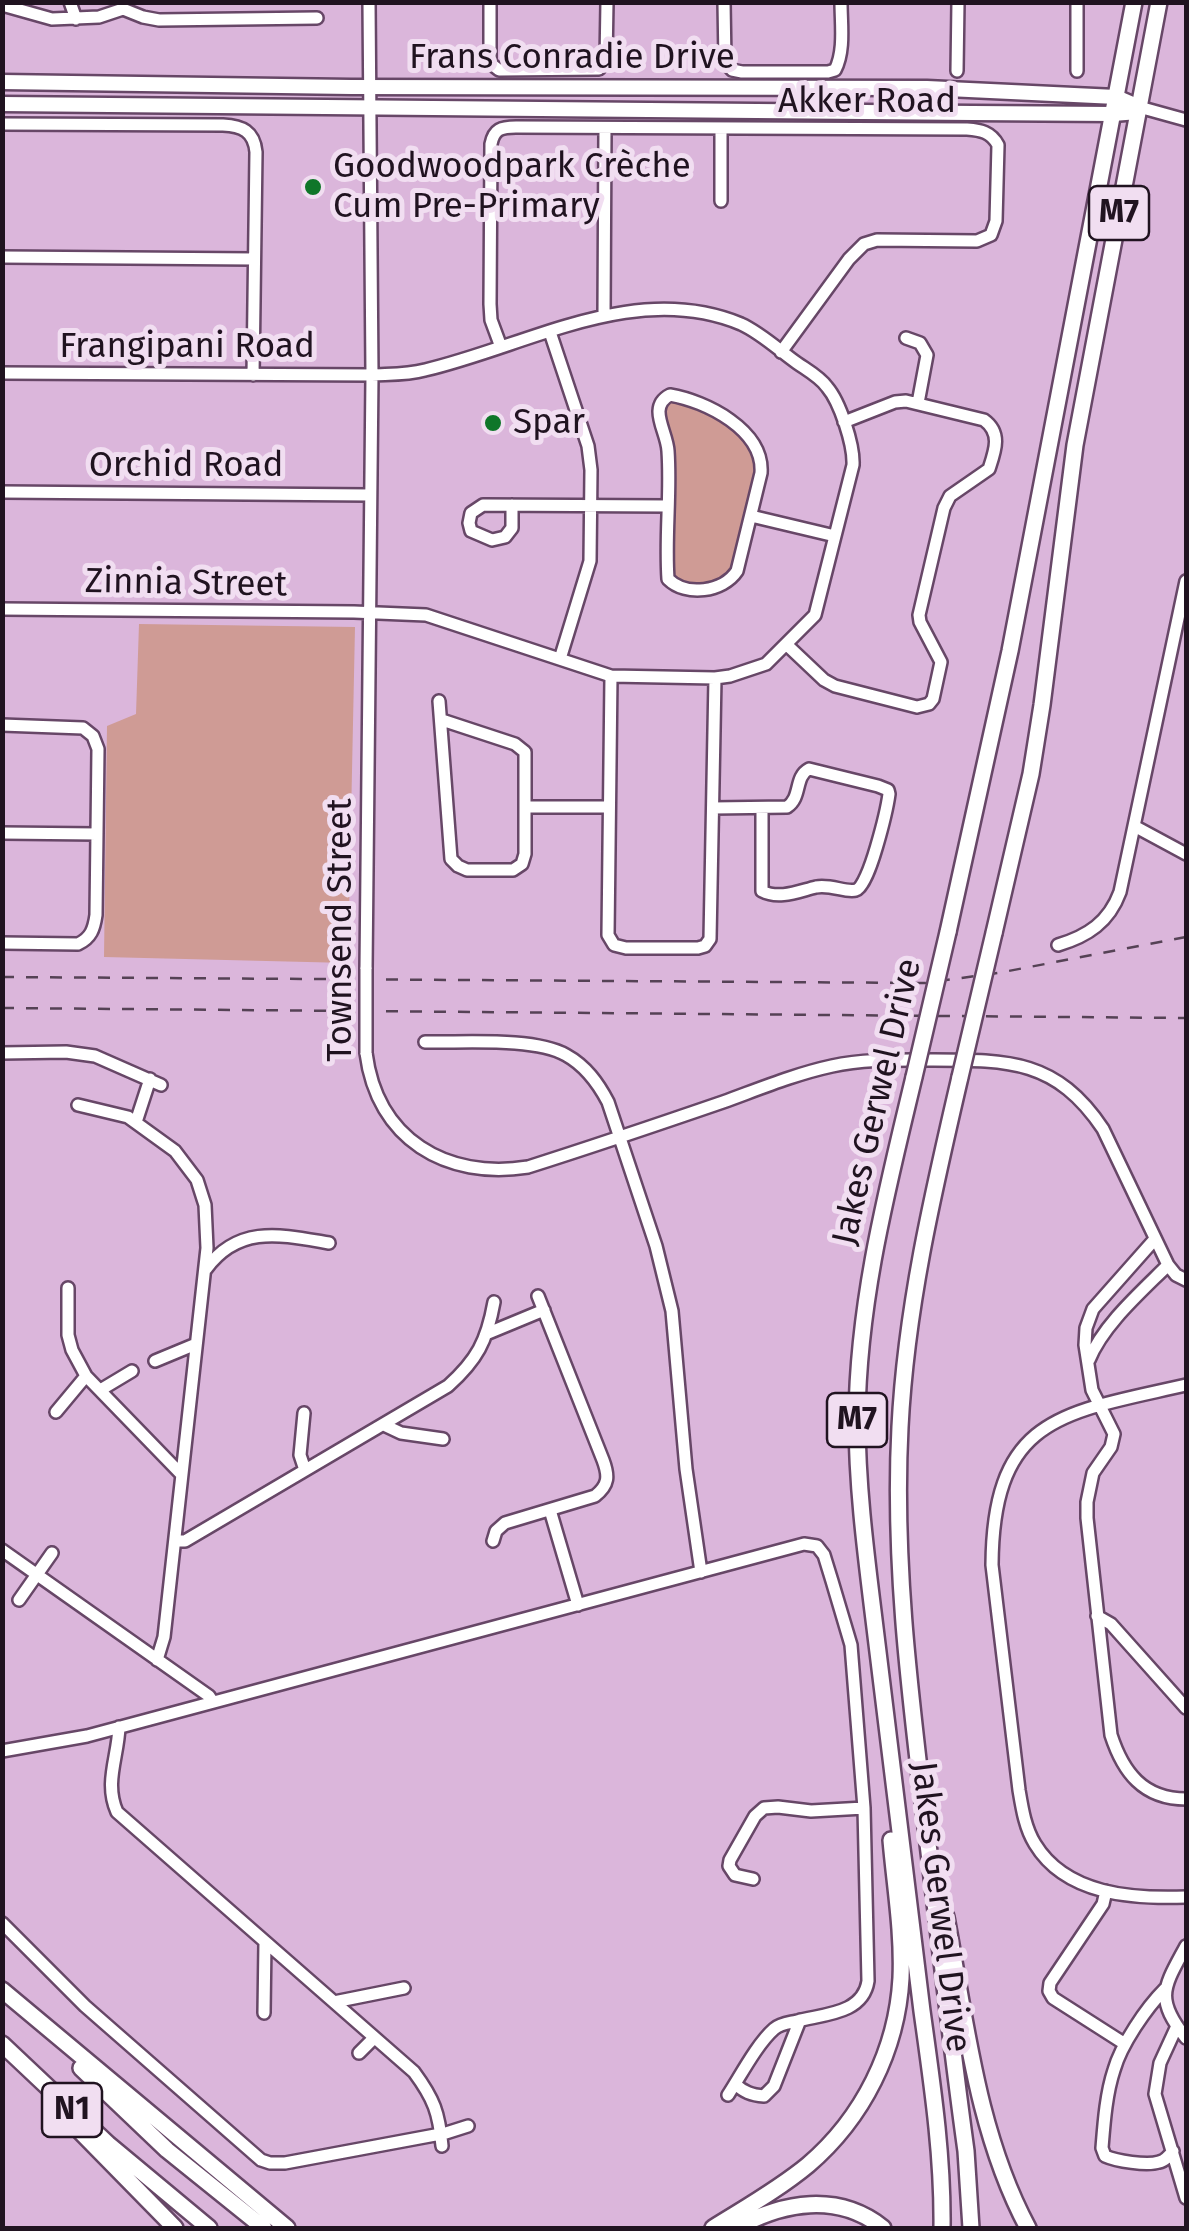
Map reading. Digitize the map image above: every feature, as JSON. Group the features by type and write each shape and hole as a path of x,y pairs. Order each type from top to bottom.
{"highway":[{"name":"Jakes Gerwel Drive","path":"942,2228 937,2125 859,1477 858,1370 871,1264 1010,651 1134,2"},
{"name":"Jakes Gerwel Drive","path":"971,2228 966,2151 901,1606 899,1446 905,1362 918,1265 1033,767 1075,445 1143,110 1159,2"},
{"path":"712,2228 787,2181 825,2149 866,2095 888,2044 898,2002 901,1959 882,1728 883,1697"},
{"path":"928,1845 936,1866 987,2125 1003,2175 1028,2228"},
{"path":"2,1991 287,2228"},
{"name":"N1","path":"2,1991 153,2138 264,2228"},
{"name":"N1","path":"2,2044 108,2144 210,2228"},
{"path":"2,2052 175,2228"},
{"path":"736,2228 779,2210 823,2204 858,2212 883,2228"}],"main road":[{"name":"Frans Conradie Drive","path":"2,82 927,88 1116,97 1143,110"},
{"name":"Frans Conradie Drive","path":"2,104 1112,114 1143,110"}],"street":[{"path":"70,2 76,19"},
{"name":"Townsend Street","path":"369,2 372,376 366,1053 369,1078 385,1111 428,1152 460,1166 492,1170 528,1167 832,1066 891,1060 996,1060 1017,1064 1068,1088 1093,1114 1168,1265"},
{"path":"490,2 492,66 498,70 591,70 602,67 606,54 607,2"},
{"path":"724,2 727,67 742,72 828,72 835,70 839,61 841,2"},
{"path":"957,71 958,2"},
{"path":"1076,71 1077,2"},
{"path":"2,5 41,18 99,17 123,6 143,17 159,20 318,18"},
{"path":"1143,110 1186,120"},
{"path":"2,124 222,125 248,131 256,152 253,374"},
{"name":"Akker Road","path":"502,347 490,314 492,144 495,132 506,127 967,129 989,134 998,145 996,221 991,235 977,241 877,240 864,244 781,352"},
{"path":"604,314 605,128"},
{"path":"721,130 721,201"},
{"path":"2,257 254,259"},
{"name":"Frangipani Road","path":"2,372 372,376 424,370 604,314 686,309 744,325 829,388 844,422"},
{"path":"550,332 590,457 591,548 587,576 560,659"},
{"path":"906,338 920,343 927,355 918,403"},
{"path":"670,395 710,407 758,448 762,466 737,571 732,578 712,589 673,584 668,578 668,506 668,450 658,411 664,396 670,395"},
{"path":"786,644 824,680 836,686 917,707 933,699 940,662 918,615 944,508 950,496 988,470 996,439 994,428 984,420 918,403 895,402 844,422"},
{"name":"Zinnia Street","path":"2,609 426,616 611,676 714,678 759,668 815,614 854,461 844,422"},
{"name":"Orchid Road","path":"2,492 370,495"},
{"path":"512,505 668,506"},
{"path":"751,516 836,536"},
{"path":"1058,945 1098,927 1116,903 1124,882 1186,581"},
{"path":"611,676 608,935 614,945 626,948 698,948 708,942 711,933 714,678"},
{"path":"439,701 449,854 454,863 467,870 513,870 522,864 525,854 523,750 442,720"},
{"path":"2,726 83,728 93,736 98,750 94,926 88,938 78,944 2,943"},
{"path":"713,808 791,805 801,775 808,769 878,786 889,794 868,872 861,887 854,890 828,886 790,894 762,892 762,808"},
{"path":"526,806 609,807"},
{"path":"1136,827 1186,854"},
{"path":"2,833 97,834"},
{"path":"425,1042 520,1044 563,1053 598,1083 608,1102 656,1246 672,1311 686,1469 701,1572"},
{"path":"2,1053 66,1052 95,1056 156,1082 136,1122"},
{"path":"78,1105 128,1117 175,1150 197,1180 205,1204 204,1272 164,1637 158,1660"},
{"path":"204,1272 215,1256 257,1235 329,1243"},
{"path":"1155,1239 1093,1309 1086,1328 1092,1390 1114,1434 1111,1448 1093,1473 1087,1502 1110,1735 1116,1753 1138,1783 1157,1793 1186,1798"},
{"path":"1089,1360 1100,1339 1130,1302 1168,1265 1186,1280"},
{"path":"68,1288 68,1335 86,1376 181,1474"},
{"path":"493,1541 504,1523 595,1496 606,1486 608,1478 538,1296"},
{"path":"174,1541 185,1541 448,1386 482,1347 494,1302"},
{"path":"486,1334 544,1310"},
{"path":"155,1361 196,1344"},
{"path":"102,1389 132,1371"},
{"path":"56,1412 86,1376"},
{"path":"1186,1385 1072,1413 1034,1435 1008,1470 992,1544 1016,1776 1026,1823 1036,1845 1052,1864 1078,1882 1147,1897 1186,1897"},
{"path":"304,1413 300,1455 305,1470"},
{"path":"384,1425 401,1433 442,1439"},
{"path":"550,1510 578,1606"},
{"path":"2,1751 87,1736 812,1544 820,1549 851,1644 864,1808 868,1981 866,1993 851,2007 780,2025 773,2030 731,2090 764,2096 774,2086 800,2020"},
{"path":"2,1550 214,1702"},
{"path":"19,1600 52,1553"},
{"path":"1097,1616 1110,1624 1186,1708"},
{"path":"120,1727 110,1791 117,1812 414,2072 436,2107 441,2140"},
{"path":"753,1880 735,1876 730,1860 755,1816 764,1808 839,1812 864,1808"},
{"path":"1106,1891 1103,1904 1050,1982 1048,1991 1125,2044"},
{"path":"2,1923 85,2006 261,2160 285,2163 441,2140 468,2126"},
{"path":"264,2013 265,1942"},
{"path":"1178,2169 1160,2162 1113,2160 1103,2153 1112,2074 1125,2044 1165,1990 1186,1946"},
{"path":"334,2002 404,1988"},
{"path":"1165,1990 1170,2014 1186,2038"},
{"path":"1177,2026 1160,2063 1155,2085 1156,2101 1186,2198"},
{"path":"358,2052 374,2038"},
{"path":"1160,2162 1173,2151"}],"shaded area":[{"path":"670,400 703,408 745,438 758,465 734,565 726,578 712,584 691,585 673,578 662,413 662,406"},
{"path":"139,624 355,627 348,963 104,957 107,726 136,714"}],"railway":[{"path":"2,977 925,983 1186,937"},
{"path":"2,1008 1186,1018"}],"place":[{"name":"Goodwoodpark Crèche Cum Pre-Primary","path":"313,187"},
{"name":"Spar","path":"493,423"}]}
